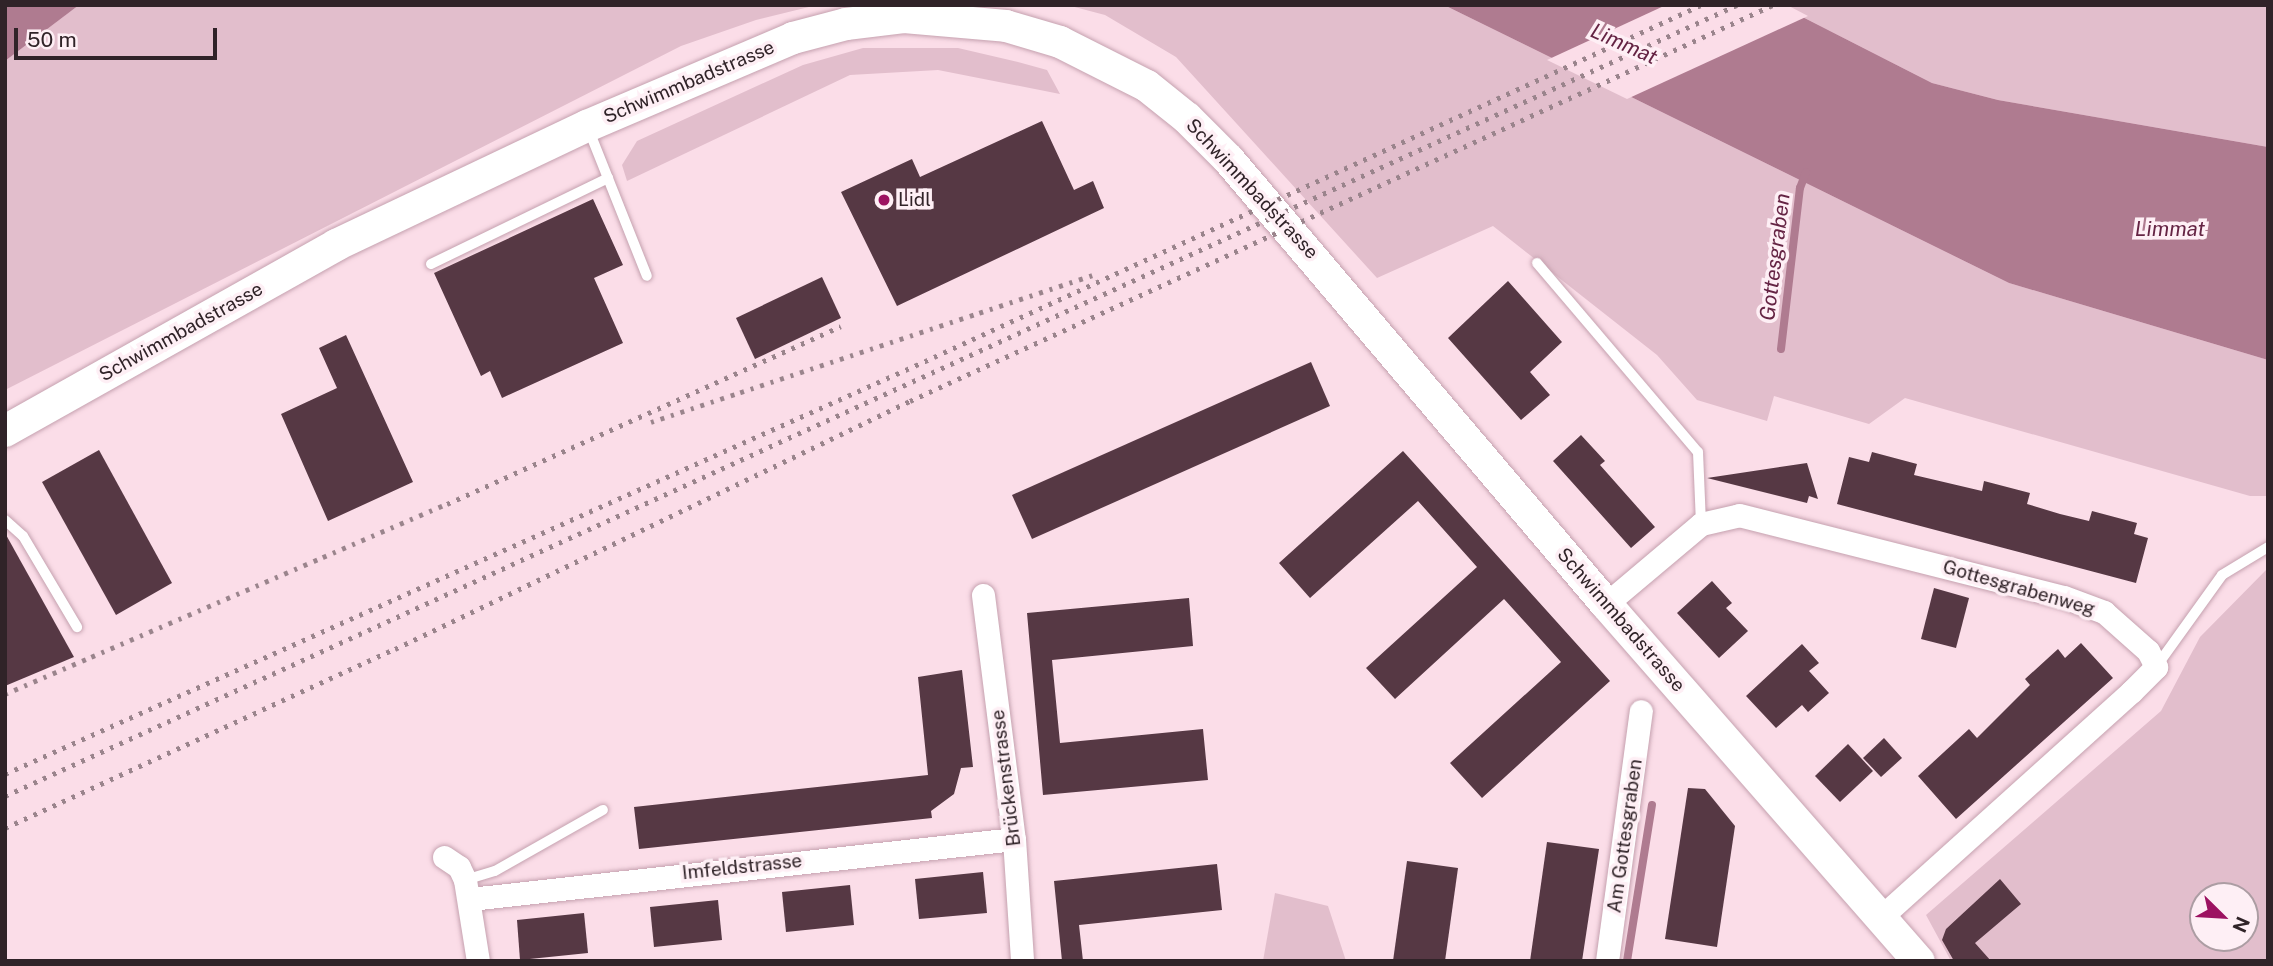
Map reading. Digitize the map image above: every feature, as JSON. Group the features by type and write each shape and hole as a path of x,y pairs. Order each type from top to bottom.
{"main road":[{"name":"Schwimmbadstrasse","path":"5,430 336,245 587,126 793,38 846,24 904,17 959,19 1060,42 1105,62 1177,110 1230,160 1606,604 1919,961"}],"street":[{"name":"Gottesgrabenweg","path":"1606,604 1701,524 1739,515 2064,597 2104,612 2147,651 2156,667"},
{"name":"Brückenstrasse","path":"983,596 1014,839 1021,961"},
{"path":"1881,917 2156,667"},
{"name":"Am Gottesgraben","path":"1607,961 1641,711"},
{"name":"Imfeldstrasse","path":"467,889 1014,839"},
{"path":"444,857 459,867 467,889 478,961"}],"lane":[{"path":"587,126 647,276"},
{"path":"431,264 608,178"},
{"path":"1537,263 1698,452 1701,524"},
{"path":"5,520 23,536 77,626"},
{"path":"2156,667 2222,575 2268,547"},
{"path":"467,889 603,810"}],"shaded area":[{"path":"79,5 817,5 756,20 681,46 5,390 5,61"},
{"path":"1067,5 1444,5 2009,283 2268,360 2268,496 2250,496 1905,398 1869,424 1774,396 1767,421 1697,400 1657,355 1493,226 1377,278 1176,57 1105,15"},
{"path":"1779,5 2268,5 2268,147 1998,100 1932,83"},
{"path":"863,48 958,48 1018,62 1047,70 1060,94 938,70 850,75 627,181 622,165 637,141 803,65"},
{"path":"2268,568 2268,961 1951,961 1926,915 2161,711 2200,637"},
{"path":"1275,893 1328,906 1346,961 1263,961"}],"water":[{"path":"5,5 79,5 5,61"},
{"name":"Limmat","path":"1444,5 1779,5 1932,83 1998,100 2268,147 2268,360 2009,283"}],"pier":[{"path":"1666,5 1787,5 1808,16 1627,99 1547,60"}],"building":[{"path":"1042,121 1074,190 1093,181 1104,208 897,306 841,192 912,159 920,177"},
{"path":"593,199 623,265 594,278 623,343 502,398 490,371 481,376 434,273"},
{"path":"822,277 841,318 755,359 736,318"},
{"path":"1508,281 1562,342 1530,372 1550,395 1521,420 1448,338"},
{"path":"346,335 413,482 328,521 281,414 337,388 319,348"},
{"path":"1311,362 1330,406 1032,539 1012,495"},
{"path":"1581,435 1605,461 1600,465 1655,527 1631,548 1553,461"},
{"path":"99,450 172,583 116,615 42,482"},
{"path":"1403,451 1610,681 1482,798 1450,763 1561,662 1504,599 1395,699 1366,668 1477,567 1418,501 1310,598 1279,563"},
{"path":"1872,452 1917,464 1914,475 1982,491 1984,481 2030,493 2027,504 2060,514 2089,521 2092,511 2137,523 2134,534 2148,538 2136,583 1837,504 1849,457 1869,462"},
{"path":"1807,463 1818,499 1809,496 1807,503 1707,478"},
{"path":"5,533 74,657 5,686"},
{"path":"1712,581 1732,603 1726,608 1748,631 1719,658 1677,613"},
{"path":"1934,588 1969,598 1956,648 1921,639"},
{"path":"1189,598 1193,646 1052,660 1060,743 1203,729 1208,780 1043,795 1027,613"},
{"path":"2081,643 2113,678 1956,819 1918,776 1969,729 1977,738 2030,685 2025,679 2058,649 2065,658"},
{"path":"1802,644 1819,663 1809,671 1829,693 1808,712 1802,705 1776,728 1746,696"},
{"path":"962,670 973,767 961,768 954,794 931,811 932,818 639,849 634,807 928,775 918,677"},
{"path":"1884,738 1902,758 1881,777 1863,758"},
{"path":"1848,744 1873,771 1840,802 1815,776"},
{"path":"1688,788 1705,789 1735,826 1717,947 1665,939"},
{"path":"1547,842 1599,849 1582,961 1530,961"},
{"path":"1407,861 1458,868 1445,961 1393,961"},
{"path":"1217,864 1222,910 1079,925 1083,961 1062,961 1054,881"},
{"path":"983,872 987,913 919,919 915,879"},
{"path":"2000,879 2021,904 1975,943 1991,961 1954,961 1942,940 1946,929"},
{"path":"850,885 854,925 786,932 782,892"},
{"path":"718,900 722,940 654,947 650,907"},
{"path":"584,913 588,953 520,960 517,920"}],"waterway":[{"name":"Gottesgraben","path":"1781,349 1800,188 1806,172"},
{"name":"Gottesgraben","path":"1627,961 1652,805"}],"railway":[{"path":"5,774 934,357 1701,5"},
{"path":"5,796 1737,5"},
{"path":"5,828 395,649 910,401 1773,5"},
{"path":"651,422 1093,275"},
{"path":"5,694 447,504 841,326"}],"place":[{"name":"Lidl","path":"884,200"}]}
